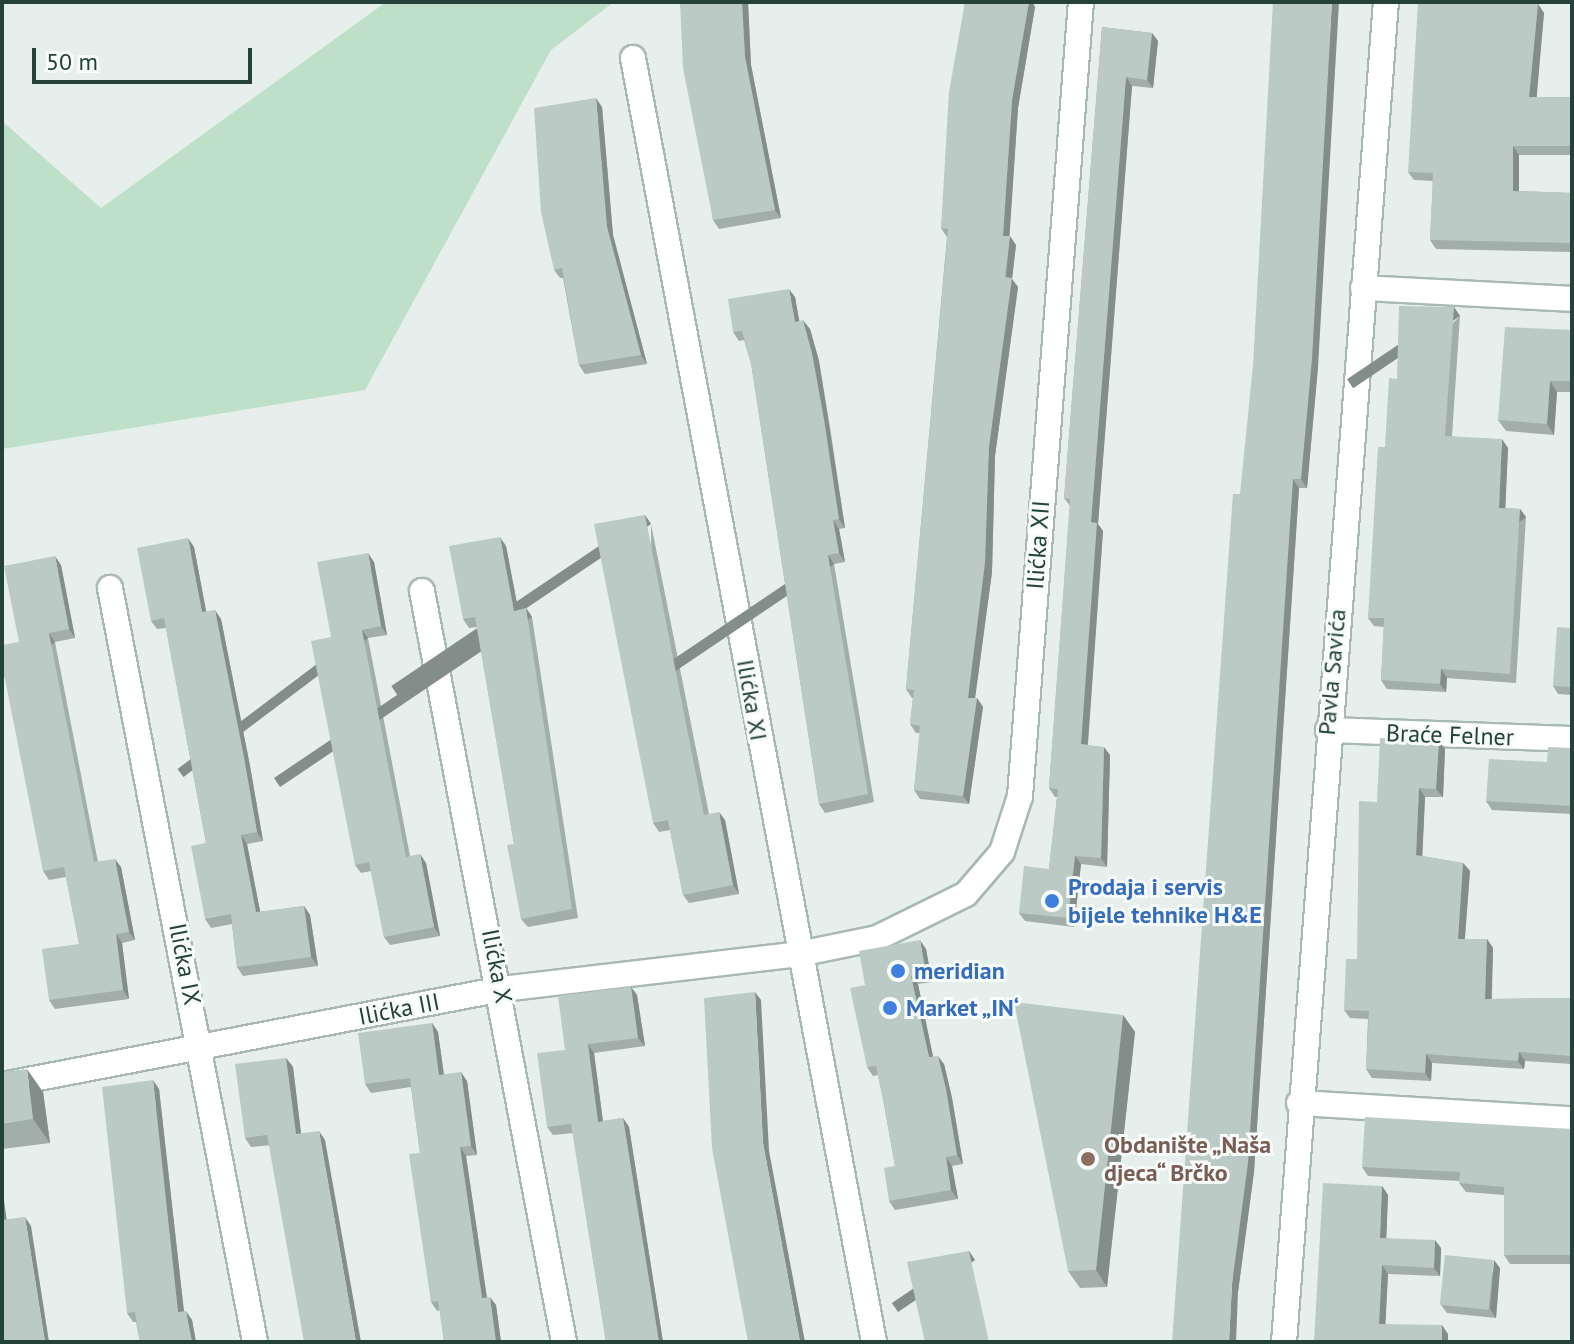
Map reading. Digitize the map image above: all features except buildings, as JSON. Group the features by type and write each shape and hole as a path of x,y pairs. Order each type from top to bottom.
{"street":[{"name":"Ilićka XII","path":"799,954 877,938 966,894 1002,852 1020,796 1081,2"},
{"name":"Pavla Savića","path":"1284,1342 1299,1103 1386,2"},
{"name":"Ilićka XI","path":"633,58 874,1342"},
{"path":"1363,288 1572,299"},
{"name":"Ilićka IX","path":"110,588 201,1046 255,1342"},
{"name":"Ilićka X","path":"422,591 502,989 564,1342"},
{"name":"Braće Felner","path":"1328,730 1572,739"},
{"name":"Ilićka III","path":"2,1085 502,989 799,954"},
{"path":"1299,1103 1572,1119"}],"green space":[{"path":"386,2 614,2 551,50 365,390 2,449 2,121 101,208"}],"place":[{"name":"Prodaja i servis bijele tehnike H&E","path":"1052,901"},
{"name":"meridian","path":"898,971"},
{"name":"Market „IN‘","path":"890,1008"},
{"name":"Obdanište „Naša djeca“ Brčko","path":"1088,1159"}]}
